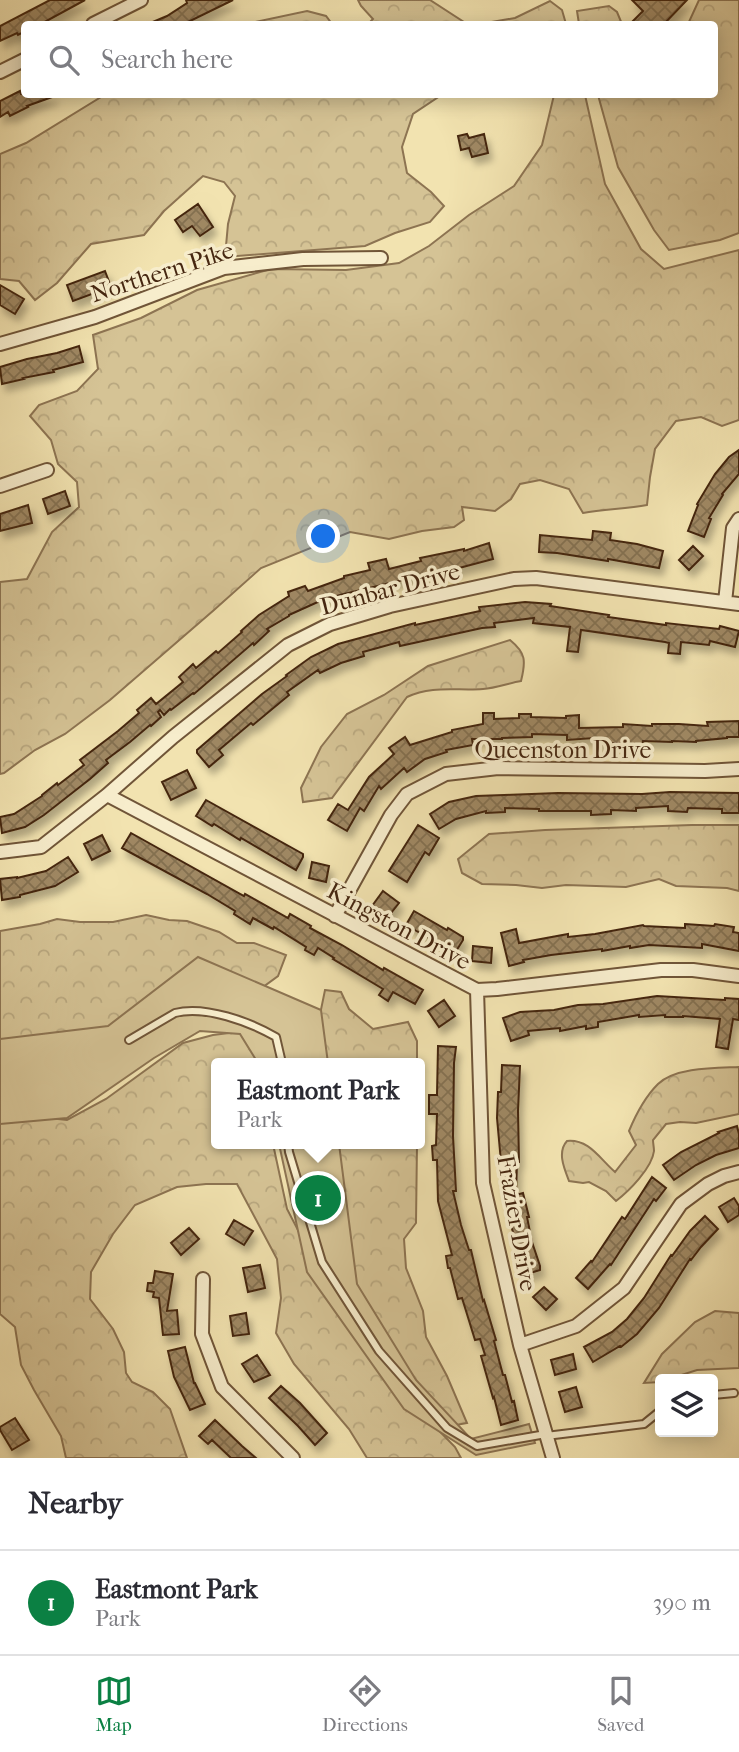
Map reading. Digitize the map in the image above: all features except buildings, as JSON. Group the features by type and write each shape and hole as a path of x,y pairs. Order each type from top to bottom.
{"street":[{"path":"99,21 141,0"},
{"path":"0,72 21,62"},
{"name":"Northern Pike","path":"0,344 95,317 224,268 303,259 381,258"},
{"path":"0,486 47,470"},
{"path":"725,602 733,528 739,519"},
{"name":"Dunbar Drive","path":"0,852 41,847 288,645 330,624 390,606 514,579 536,578 739,604"},
{"name":"Queenston Drive","path":"335,916 391,815 407,794 446,774 498,768 705,771 739,769"},
{"name":"Kingston Drive","path":"107,795 477,990 661,970 693,970 739,976"},
{"name":"Frazier Drive","path":"477,990 483,1183 520,1345 553,1458"},
{"path":"520,1345 576,1326 624,1288 681,1204 708,1184 739,1172"},
{"path":"203,1279 202,1334 222,1387 293,1458"}],"lane":[{"path":"129,1040 175,1013 206,1011 263,1029 276,1037 281,1058"},
{"path":"289,1149 322,1262 379,1351 447,1428 477,1446 644,1424 655,1415"},
{"path":"718,1395 734,1393"}],"green space":[{"path":"358,0 430,0 462,21 371,21 373,19"},
{"path":"699,0 739,0 739,233 720,240 669,250 654,230 618,167 599,98 718,98 718,21 689,21"},
{"path":"550,1 562,10 565,21 498,21 515,18"},
{"path":"609,6 617,12 621,21 579,21 577,11"},
{"path":"307,11 326,16 330,21 260,21"},
{"path":"99,98 437,98 413,114 402,147 407,173 444,206 430,222 365,246 225,257 228,224 235,196 224,182 203,176 164,211 144,235 91,244 57,283 35,300 19,281 0,279 0,154 26,143"},
{"path":"553,98 586,98 605,184 641,249 664,269 739,250 739,420 722,426 701,417 676,421 655,449 647,505 583,513 569,489 540,480 520,484 511,499 495,511 462,507 464,520 454,527 389,539 350,532 261,568 110,700 65,734 0,774 0,582 27,579 52,532 79,507 77,482 58,464 51,440 30,416 39,405 77,391 98,369 93,335 141,318 197,290 271,269 346,270 399,263 429,246 469,215 514,186 542,145"},
{"path":"510,640 522,653 524,668 521,681 493,688 426,691 407,697 332,798 303,802 301,788 321,747 347,714 384,695 428,666"},
{"path":"739,825 739,891 676,886 659,879 626,887 566,885 542,888 482,884 462,873 458,859 489,834"},
{"path":"146,915 187,921 219,932 237,943 254,943 286,955 278,976 263,987 107,1034 0,1042 0,931 57,919 113,922"},
{"path":"198,957 321,1010 327,1058 255,1058 240,1034 200,1031 154,1058 67,1118 0,1124 0,1039 108,1026"},
{"path":"325,990 341,992 349,1009 373,1029 408,1022 417,1041 417,1058 318,1058 314,1044"},
{"path":"253,1030 267,1058 211,1058 211,1149 274,1149 287,1209 314,1261 414,1405 455,1447 461,1458 367,1458 349,1429 294,1364 276,1333 281,1298 277,1259 237,1184 206,1184 177,1187 135,1205 113,1234 91,1272 90,1299 113,1329 124,1352 126,1373 132,1382 153,1392 170,1409 187,1458 66,1458 61,1436 21,1365 15,1327 0,1314 0,1115 67,1120 106,1099 183,1043 213,1035"},
{"path":"739,1067 739,1114 696,1123 666,1124 653,1140 654,1151 645,1172 616,1201 606,1191 589,1182 569,1181 562,1155 567,1141 588,1146 615,1172 636,1145 629,1131 641,1106 658,1084 685,1071"},
{"path":"280,1149 340,1149 357,1284 416,1380 471,1439 529,1424 535,1443 476,1455 404,1409 307,1272"},
{"path":"326,1149 417,1149 416,1223 404,1239 406,1268 423,1311 426,1337 447,1376 467,1423 451,1426 425,1395 344,1277"},
{"path":"715,1311 739,1313 739,1368 697,1370 685,1374 655,1374 655,1382 644,1383 662,1354 695,1322"}],"place":[{"name":"Eastmont Park","path":"318,1198"}]}
